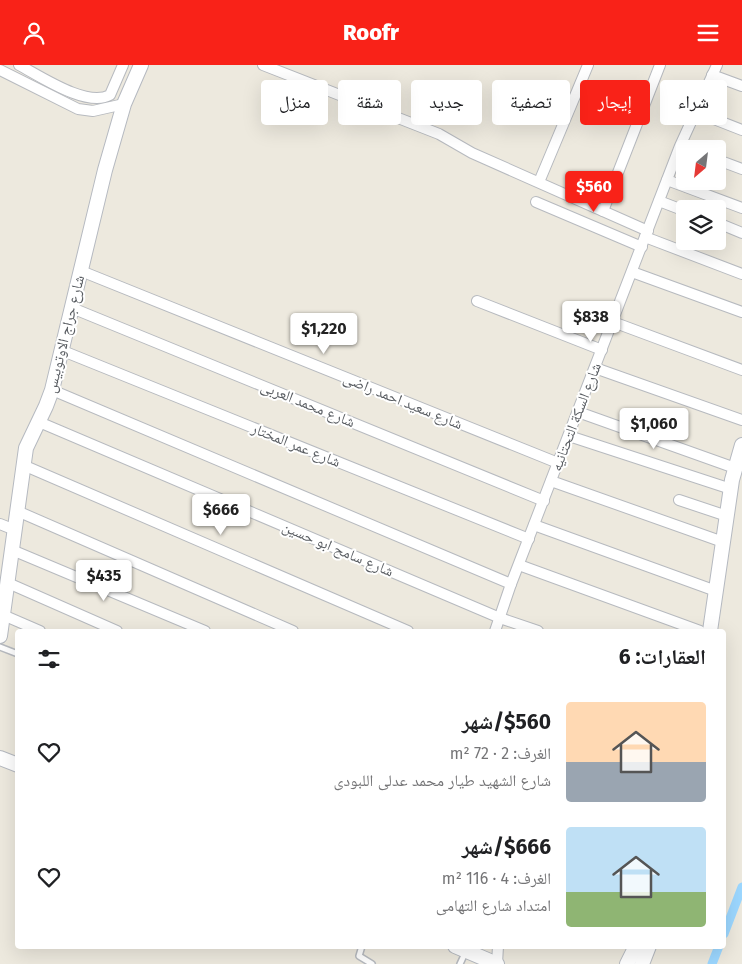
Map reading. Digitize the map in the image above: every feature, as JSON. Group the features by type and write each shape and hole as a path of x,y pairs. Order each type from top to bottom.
{"street":[{"path":"19,65 65,89 81,96 94,98 110,95 123,65"},
{"name":"شارع جراج الاوتوبيس","path":"0,636 4,615 3,599 8,583 5,565 12,549 26,448 52,390 63,351 80,271 105,170 124,104 141,65"},
{"path":"263,65 439,134 467,151 603,211 645,238"},
{"path":"539,183 588,65"},
{"path":"603,211 660,65"},
{"name":"شارع السكة التحتانيه","path":"710,80 716,65"},
{"path":"0,70 78,109 93,111 124,104"},
{"path":"712,75 742,86"},
{"path":"727,124 742,130"},
{"name":"شارع السكة التحتانيه","path":"686,140 692,125"},
{"name":"شارع السكة التحتانيه","path":"496,629 518,565 667,180 676,163"},
{"path":"726,163 742,169"},
{"path":"667,180 742,208"},
{"path":"659,201 676,208"},
{"path":"536,202 645,238 742,274"},
{"path":"726,226 742,233"},
{"name":"شارع سعيد احمد راضى","path":"80,271 558,463"},
{"path":"632,272 742,312"},
{"path":"477,301 602,350"},
{"name":"شارع محمد العربى","path":"72,308 544,501"},
{"path":"613,322 742,370"},
{"name":"شارع عمر المختار","path":"63,351 529,539"},
{"path":"595,368 742,420"},
{"path":"52,390 511,584"},
{"path":"578,412 735,468"},
{"name":"شارع سامح ابو حسين","path":"39,422 500,618 532,629"},
{"path":"569,436 731,489"},
{"path":"710,629 726,516 735,468 742,445"},
{"path":"23,465 403,629"},
{"path":"551,481 723,542"},
{"path":"679,500 726,516"},
{"path":"17,511 288,629"},
{"path":"0,525 15,531"},
{"path":"534,525 716,591"},
{"path":"12,549 200,629"},
{"path":"518,565 694,629"},
{"path":"8,583 112,629"},
{"path":"4,615 36,629"},
{"path":"0,758 15,764"},
{"path":"461,949 497,964 498,949"},
{"path":"627,964 634,949"},
{"path":"642,964 648,949"}],"lane":[{"path":"0,647 15,653"},
{"path":"361,949 359,956 372,964"},
{"path":"460,964 461,949"}],"waterway":[{"path":"726,929 742,887"},
{"path":"712,964 718,949"}]}
